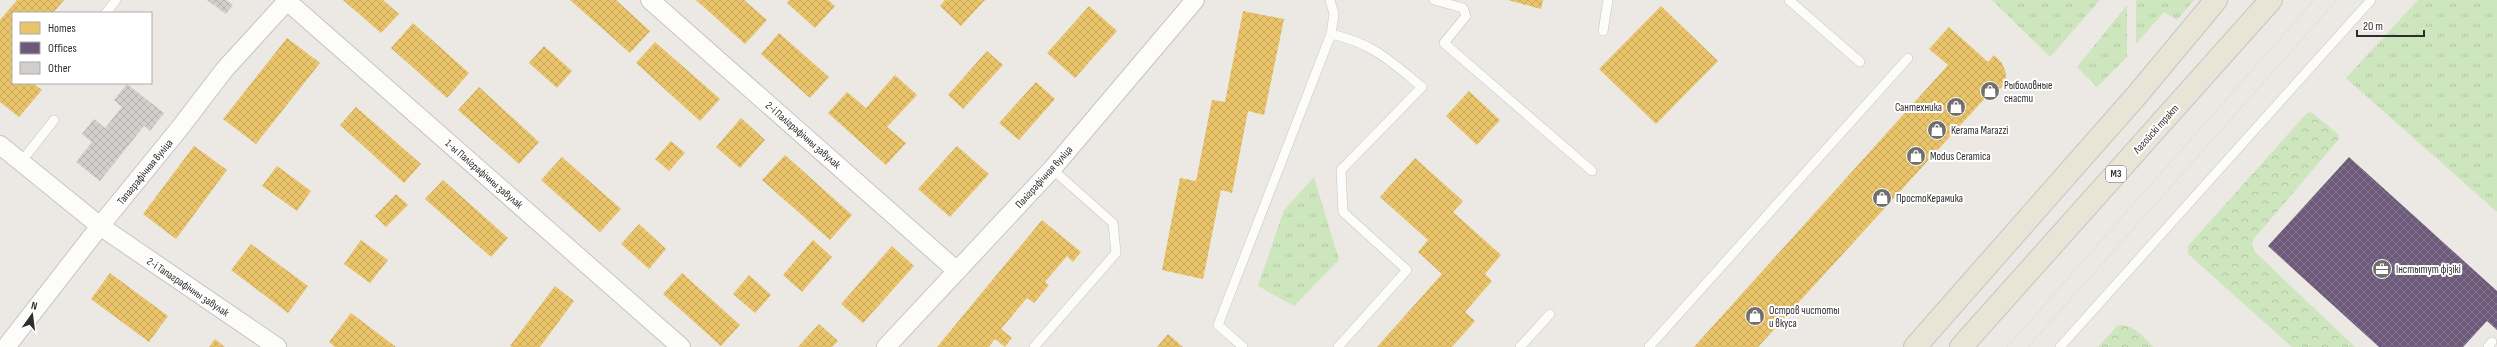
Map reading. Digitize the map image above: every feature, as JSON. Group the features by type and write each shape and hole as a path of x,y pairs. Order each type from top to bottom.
{"main road":[{"path":"1915,347 2137,95 2216,0"},
{"name":"Лагойскі тракт","path":"1962,347 2271,0"}],"street":[{"name":"Тапаграфічная вуліца","path":"6,347 100,226 179,130 225,69 288,0"},
{"name":"1-ы Паліграфічны завулак","path":"288,0 681,347"},
{"name":"2-і Паліграфічны завулак","path":"650,0 957,271"},
{"name":"Паліграфічная вуліца","path":"886,347 1052,170 1195,0"},
{"name":"2-і Тапаграфічны завулак","path":"0,145 100,226 277,347"}],"lane":[{"path":"107,12 116,0"},
{"path":"1243,347 1218,325 1331,34 1334,14 1330,0"},
{"path":"1434,0 1463,8 1466,16 1444,43 1592,171"},
{"path":"1603,31 1608,0"},
{"path":"1789,0 1860,62"},
{"path":"2060,347 2372,0"},
{"path":"1331,34 1353,39 1376,49 1422,87 1341,170 1343,212 1407,270 1338,347"},
{"path":"1649,347 1908,58"},
{"path":"21,162 54,120"},
{"path":"1034,347 1116,253 1114,223 1052,170"},
{"path":"1520,347 1550,314"}],"green space":[{"path":"1992,0 2100,0 2050,57"},
{"path":"2136,0 2194,0 2177,20 2164,12 2136,44"},
{"path":"2418,0 2497,0 2497,212 2346,78"},
{"path":"2127,5 2127,57 2097,87 2077,67"},
{"path":"2311,112 2338,134 2339,139 2253,240 2252,246 2255,252 2355,347 2292,347 2188,254 2188,246 2306,114"},
{"path":"1314,177 1339,260 1294,306 1258,286 1284,210"},
{"path":"2118,325 2124,325 2134,329 2154,347 2098,347"}],"building: Homes":[{"path":"17,0 64,0 54,12 12,12 12,84 34,84 42,90 19,117 0,102 0,20"},
{"path":"343,0 383,0 399,14 381,33"},
{"path":"570,0 616,0 650,31 630,53"},
{"path":"696,0 744,0 767,20 745,44"},
{"path":"789,0 828,0 835,6 815,28 787,3"},
{"path":"945,0 985,0 961,26 940,6"},
{"path":"1508,0 1543,0 1541,9"},
{"path":"1089,6 1117,31 1075,78 1047,53"},
{"path":"1661,6 1718,61 1656,124 1599,69"},
{"path":"1243,11 1284,19 1264,115 1248,111 1232,193 1221,190 1203,279 1162,270 1180,178 1196,181 1212,100 1225,102"},
{"path":"413,23 469,73 447,98 391,48"},
{"path":"1949,27 1988,62 1994,55 2002,63 2006,73 2005,83 1991,99 1987,96 1758,347 1694,347 1948,65 1929,49"},
{"path":"779,33 829,77 810,98 761,54"},
{"path":"287,38 320,63 256,144 223,119"},
{"path":"655,42 720,99 700,121 636,63"},
{"path":"544,46 572,71 557,88 529,63"},
{"path":"987,51 1003,65 963,109 948,95"},
{"path":"895,75 917,95 887,127 906,143 886,165 828,113 847,92 866,108"},
{"path":"1036,82 1055,99 1019,140 999,123"},
{"path":"479,87 539,142 519,164 458,110"},
{"path":"1469,91 1500,120 1477,145 1446,116"},
{"path":"356,107 421,164 404,183 340,125"},
{"path":"741,118 765,140 740,168 716,147"},
{"path":"671,141 685,153 669,171 655,159"},
{"path":"194,146 227,170 176,239 143,214"},
{"path":"957,146 989,174 950,217 918,189"},
{"path":"785,155 852,215 830,240 762,180"},
{"path":"562,157 621,209 600,232 541,180"},
{"path":"1415,158 1463,201 1453,212 1501,255 1485,274 1492,281 1465,312 1475,321 1452,347 1377,347 1442,274 1418,252 1428,240 1380,197"},
{"path":"277,166 311,191 297,211 262,186"},
{"path":"443,180 508,238 491,257 425,199"},
{"path":"396,194 408,205 386,227 375,216"},
{"path":"1042,220 1081,252 1073,262 1067,256 1045,282 1049,285 1034,303 1027,298 1001,329 1012,338 1005,347 995,339 989,347 937,347"},
{"path":"639,224 666,249 649,269 621,244"},
{"path":"361,240 388,260 370,283 344,264"},
{"path":"813,240 832,257 802,292 783,275"},
{"path":"251,244 308,286 288,313 231,270"},
{"path":"892,246 914,266 863,323 841,304"},
{"path":"110,273 168,316 149,342 91,299"},
{"path":"682,273 740,325 721,346 663,294"},
{"path":"749,275 771,295 755,313 733,294"},
{"path":"555,286 574,301 540,347 510,346"},
{"path":"351,313 396,347 335,347 329,342"},
{"path":"819,324 838,341 832,347 798,347"},
{"path":"1168,334 1183,347 1157,347"},
{"path":"215,339 225,347 209,347"}],"building: Offices":[{"name":"Інстытут фізікі","path":"2349,157 2497,291 2497,330 2487,321 2463,347 2379,347 2268,246"}],"building: Other":[{"path":"207,0 226,0 233,5 226,14"},
{"path":"127,84 164,113 150,131 144,126 100,181 76,162 92,142 82,134 94,119 105,128 122,107 114,100"}],"tram line":[{"path":"2007,347 2314,0"},
{"path":"2028,347 2337,0"}],"place":[{"name":"Рыболовные снасти","path":"1990,91"},
{"name":"Сантехника","path":"1956,107"},
{"name":"Kerama Marazzi","path":"1937,130"},
{"name":"Modus Ceramica","path":"1916,156"},
{"name":"ПростоКерамика","path":"1882,198"},
{"name":"Інстытут фізікі","path":"2382,269"},
{"name":"Остров чистоты и вкуса","path":"1755,316"}]}
